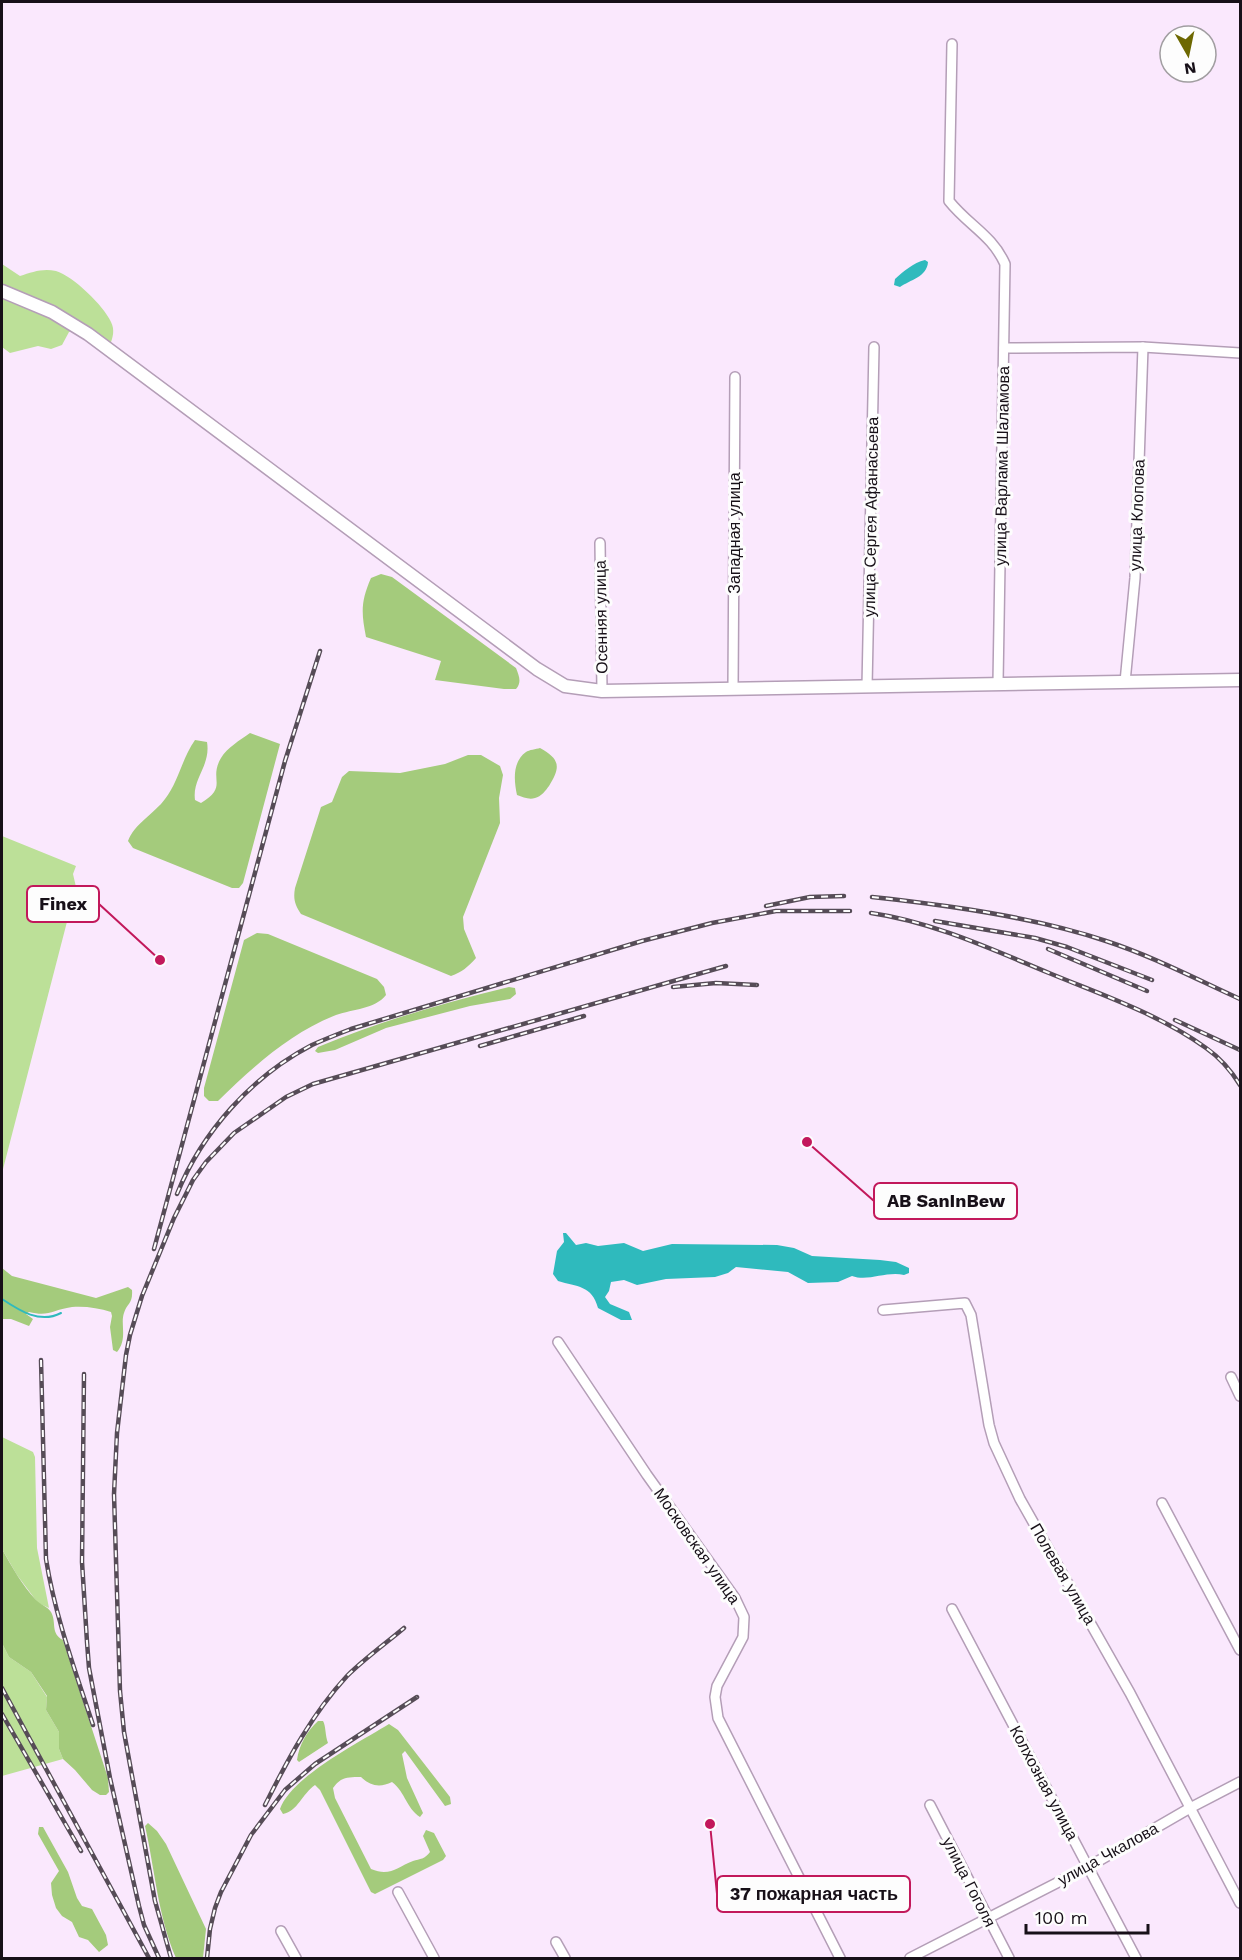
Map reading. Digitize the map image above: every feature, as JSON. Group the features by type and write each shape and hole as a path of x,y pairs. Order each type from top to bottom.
{"street":[{"name":"улица Варлама Шаламова","path":"952,44 949,201 998,249 1005,264 998,683"},
{"path":"2,291 52,312 88,334 367,544 553,680 565,686 602,691 1240,680"},
{"name":"улица Сергея Афанасьева","path":"867,687 874,347"},
{"path":"1004,348 1143,347 1240,353"},
{"name":"улица Клопова","path":"1125,682 1135,578 1143,347"},
{"name":"Западная улица","path":"733,689 735,377"},
{"name":"Осенняя улица","path":"600,543 602,691"},
{"name":"Полевая улица","path":"884,1310 965,1304 968,1307 994,1443 1020,1499 1130,1693 1240,1903"},
{"name":"Московская улица","path":"558,1342 647,1475 735,1598 744,1617 743,1637 717,1686 715,1697 718,1718 840,1959"},
{"path":"1231,1377 1240,1396"},
{"path":"1162,1503 1240,1650"},
{"name":"Колхозная улица","path":"952,1609 1136,1959"},
{"name":"улица Чкалова","path":"910,1959 1088,1866 1240,1782"},
{"name":"улица Гоголя","path":"930,1805 1009,1959"},
{"path":"398,1892 434,1959"},
{"path":"281,1931 296,1959"},
{"path":"556,1942 565,1959"}],"green space":[{"path":"2,264 20,276 51,270 71,279 87,292 107,315 113,331 110,345 80,327 69,332 62,345 51,349 38,346 10,353 2,347"},
{"path":"381,574 392,577 516,668 519,681 516,689 435,680 441,661 366,637 363,620 365,593 371,578"},
{"path":"250,733 280,744 243,883 239,888 232,888 133,848 128,841 131,835 170,792 195,740 207,742 208,750 195,792 195,800 201,803 214,792 216,772 221,758 234,744"},
{"path":"540,748 555,760 557,769 553,779 541,795 533,799 517,795 515,778 518,761 526,752"},
{"path":"468,755 481,755 500,766 503,775 499,798 500,823 463,917 464,929 476,958 470,964 451,976 301,914 295,902 295,888 321,807 332,802 342,777 349,771 400,773 445,764"},
{"path":"2,836 76,866 73,874 76,887 2,1173"},
{"path":"257,933 268,934 377,979 384,987 386,995 370,1006 336,1015 303,1031 273,1052 218,1101 209,1101 204,1096 204,1088 244,940"},
{"path":"509,987 515,988 516,994 510,999 470,1006 386,1028 335,1050 318,1053 315,1051 318,1047 389,1021"},
{"path":"2,1268 12,1276 96,1298 128,1287 132,1290 132,1298 124,1313 123,1337 117,1352 113,1350 111,1312 77,1307 46,1313 29,1312 26,1314 33,1319 29,1326 11,1319 2,1319"},
{"path":"2,1437 33,1452 35,1457 37,1548 49,1608 38,1603 17,1575 2,1549"},
{"path":"2,1549 26,1588 51,1612 56,1634 63,1640 108,1778 109,1792 106,1795 100,1795 92,1790 63,1759 59,1749 59,1732 46,1710 47,1696 31,1672 9,1657 2,1643"},
{"path":"2,1643 9,1657 31,1672 47,1697 46,1710 59,1732 59,1749 63,1759 2,1776"},
{"path":"318,1721 324,1723 328,1743 299,1762 298,1754 302,1744 310,1729"},
{"path":"389,1724 398,1730 450,1797 451,1804 445,1806 405,1751 402,1754 407,1778 423,1813 420,1817 392,1782 375,1785 361,1777 352,1777 345,1778 336,1784 333,1788 335,1798 371,1869 388,1872 426,1856 430,1852 423,1836 426,1830 434,1833 446,1856 443,1860 375,1894 371,1892 320,1790 315,1785 288,1812 283,1814 280,1809 287,1797 312,1773"},
{"path":"148,1823 166,1844 206,1929 203,1958 176,1958 161,1910 145,1826"},
{"path":"39,1827 43,1827 68,1872 77,1898 82,1906 92,1909 106,1935 108,1945 99,1952 88,1940 79,1937 72,1922 62,1916 56,1908 51,1883 59,1871 38,1834"}],"water":[{"path":"925,260 928,262 927,267 921,275 900,287 894,285 895,279 905,270"},
{"path":"563,1233 566,1233 576,1245 586,1243 598,1246 624,1243 643,1251 672,1244 777,1245 794,1248 812,1256 896,1262 909,1268 909,1273 864,1278 852,1276 838,1282 808,1283 788,1272 736,1267 728,1273 715,1277 666,1279 637,1285 624,1280 611,1282 605,1297 610,1304 629,1312 632,1320 621,1320 598,1308 588,1291 558,1281 553,1274 557,1251 564,1242"}],"waterway":[{"path":"2,1299 23,1312 38,1317 61,1313"}],"railway":[{"path":"154,1249 285,761 320,651"},
{"path":"766,906 810,897 844,896"},
{"path":"872,897 990,913 1079,933 1140,954 1240,999"},
{"path":"177,1194 200,1149 231,1108 269,1073 312,1045 351,1029 642,941 712,923 776,911 850,911"},
{"path":"871,913 917,923 961,937 1150,1015 1211,1052 1225,1065 1240,1085"},
{"path":"935,921 1035,938 1067,947 1152,980"},
{"path":"1048,949 1147,991"},
{"path":"171,1958 155,1901 124,1732 120,1691 114,1494 117,1433 130,1335 142,1296 174,1218 193,1180 206,1162 234,1133 286,1097 313,1084 726,966"},
{"path":"673,987 716,983 757,985"},
{"path":"480,1046 584,1016"},
{"path":"1175,1020 1240,1050"},
{"path":"41,1360 46,1559 60,1622 93,1725"},
{"path":"84,1374 82,1562 89,1668 110,1778 139,1906 144,1925 159,1958"},
{"path":"265,1805 301,1738 334,1691 347,1676 404,1628"},
{"path":"2,1688 149,1958"},
{"path":"207,1958 210,1929 221,1892 251,1835 285,1790 315,1764 417,1697"},
{"path":"2,1714 81,1851"}],"place":[{"name":"Finex","path":"160,960"},
{"name":"AB SanInBew","path":"807,1142"},
{"name":"37 пожарная часть","path":"710,1824"}]}
